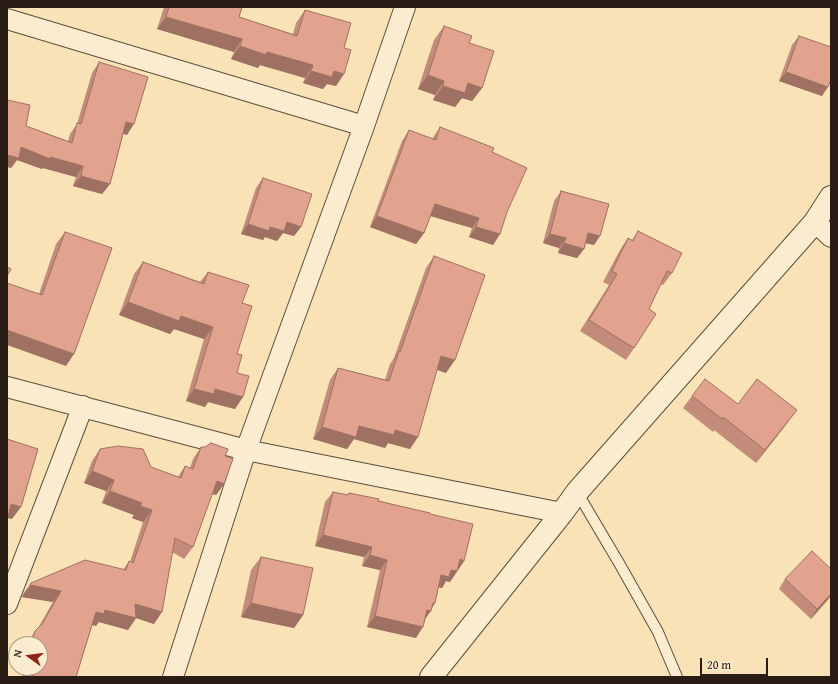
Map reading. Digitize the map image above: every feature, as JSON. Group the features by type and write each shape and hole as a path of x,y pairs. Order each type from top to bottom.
{"street":[{"path":"173,677 246,450 364,126 405,7"},
{"path":"7,19 364,126"},
{"path":"431,677 562,514 577,492 815,222 831,197"},
{"path":"815,222 831,237"},
{"path":"7,387 246,450 562,514"},
{"path":"7,604 82,406"}],"lane":[{"path":"577,492 658,632 678,677"}],"building":[{"path":"169,7 242,7 239,17 297,36 305,10 351,23 344,48 351,50 344,74 334,71 332,77 311,71 313,65 267,52 266,55 240,46 242,39 166,17"},
{"path":"444,26 472,36 469,43 494,51 482,88 468,83 465,93 443,86 444,81 428,75"},
{"path":"799,36 831,47 831,79 828,87 786,72"},
{"path":"99,62 148,77 134,124 126,122 110,184 81,176 83,166 50,157 50,159 21,147 19,158 7,155 7,100 30,105 26,126 72,143 77,123 81,124"},
{"path":"440,127 494,148 492,152 527,168 507,212 500,234 476,227 479,218 435,204 424,233 377,216 409,130 436,140"},
{"path":"263,178 312,194 301,227 287,222 284,231 270,227 269,231 248,224"},
{"path":"561,191 609,204 600,236 588,233 584,249 564,243 566,238 550,234"},
{"path":"638,231 682,253 672,273 667,271 649,309 656,314 634,348 589,320 617,274 612,271 628,238 633,241"},
{"path":"65,232 112,248 74,354 7,330 7,283 42,295"},
{"path":"434,256 485,275 455,360 441,356 418,437 395,430 394,435 359,426 356,437 322,427 338,368 389,381"},
{"path":"143,262 204,284 208,272 249,285 242,303 252,306 237,354 242,355 237,373 249,376 243,397 215,389 214,394 194,389 213,327 181,316 179,321 128,302"},
{"path":"7,267 11,269 7,276"},
{"path":"705,379 738,404 757,379 797,410 765,450 723,417 722,419 692,396"},
{"path":"7,439 38,449 21,507 11,504 7,521"},
{"path":"211,443 228,449 225,456 233,459 224,484 217,481 193,547 175,538 162,612 135,604 136,618 105,610 104,614 96,612 76,677 33,677 48,676 48,636 33,636 35,631 42,624 61,591 30,585 31,583 85,560 126,570 129,561 133,563 152,510 140,506 142,503 110,491 114,480 92,471 100,449 118,446 143,449 151,467 181,478 185,466 193,469 201,447 205,447"},
{"path":"333,492 348,495 349,493 379,499 378,501 473,524 464,561 460,559 457,571 451,570 449,577 441,575 435,603 433,603 431,611 427,610 423,627 375,616 387,560 370,555 372,547 323,535"},
{"path":"812,551 831,569 831,594 817,609 785,579"},
{"path":"261,557 313,568 303,615 251,603"}]}
